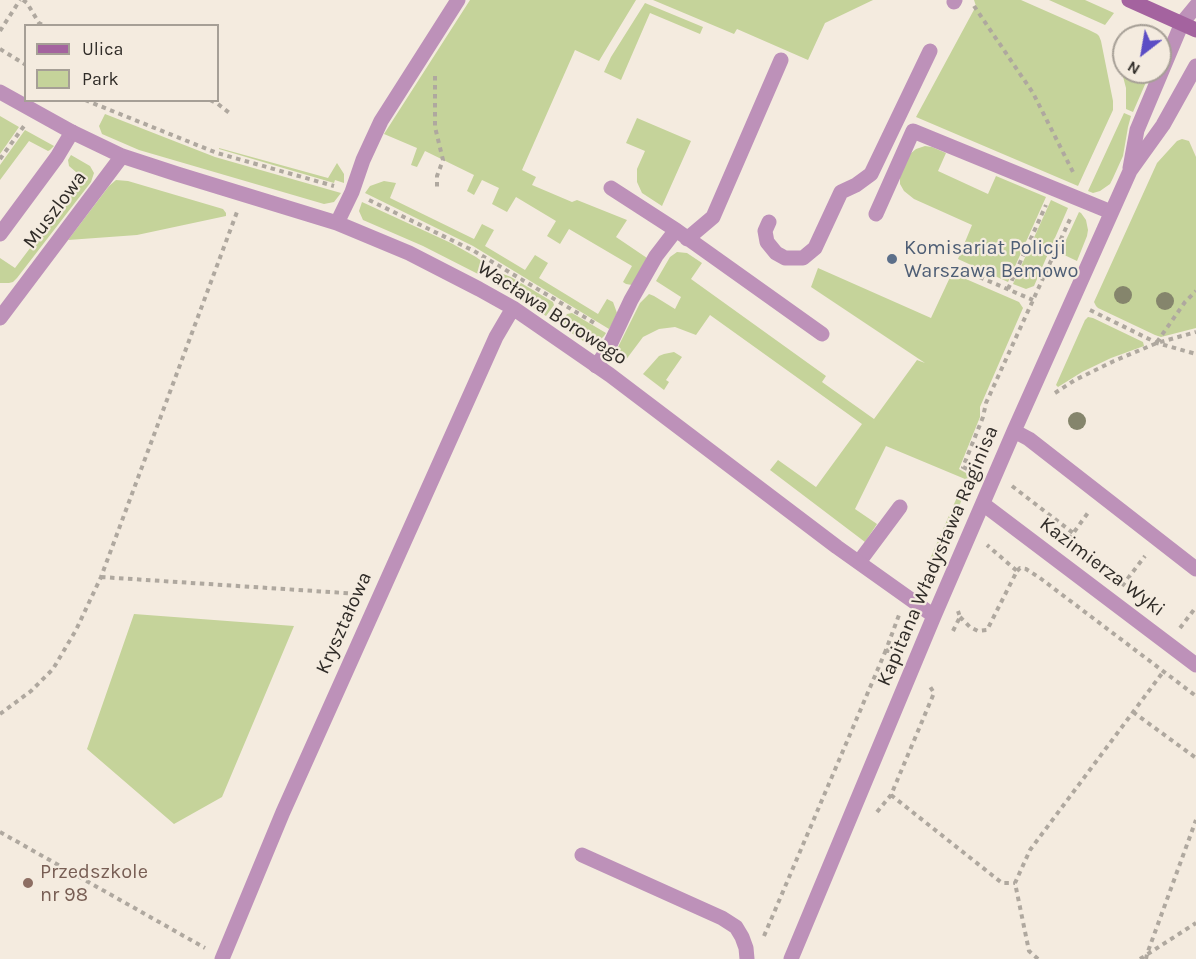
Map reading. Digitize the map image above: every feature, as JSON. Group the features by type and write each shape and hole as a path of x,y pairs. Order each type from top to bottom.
{"street":[{"path":"337,223 381,121 458,0"},
{"path":"1129,0 1189,26"},
{"name":"Kapitana Władysława Raginisa","path":"1130,171 1137,130 1189,26 1196,6"},
{"path":"769,222 765,231 767,242 776,253 785,258 803,258 815,248 841,192 871,174 930,51"},
{"path":"596,366 607,351 631,300 656,256 682,234 713,216 781,60"},
{"name":"Kapitana Władysława Raginisa","path":"791,959 934,616 1111,212 1130,171 1163,125 1196,66"},
{"name":"Wacława Borowego","path":"0,92 72,132 122,156 337,223 410,253 513,308 596,366 934,616"},
{"path":"876,214 913,131 1111,212"},
{"path":"0,234 57,157 72,132"},
{"name":"Muszlowa","path":"0,318 5,300 122,156"},
{"path":"611,188 682,234 822,334"},
{"name":"Kryształowa","path":"216,955 283,812 496,336 513,308"},
{"path":"1014,430 1029,439 1196,569"},
{"name":"Kazimierza Wyki","path":"982,504 1196,665"},
{"path":"859,562 900,507"},
{"path":"582,855 723,918 736,927 742,937 747,959"}],"path":[{"path":"0,31 22,0 27,3 41,24"},
{"path":"970,0 1037,101 1073,171 1079,199 987,403 963,467 977,474"},
{"path":"0,49 24,64"},
{"path":"435,75 435,127 443,160 436,177 437,191"},
{"path":"96,106 98,102"},
{"path":"214,102 232,115"},
{"path":"0,159 24,126"},
{"path":"1008,289 1054,188"},
{"path":"0,714 31,692 53,669 76,630 101,577 244,195"},
{"path":"963,270 1033,300"},
{"path":"1157,343 1185,302 1196,291"},
{"path":"1087,308 1157,343 1196,354"},
{"path":"1047,399 1075,380 1157,343 1196,332"},
{"path":"1009,483 1073,532"},
{"path":"1069,539 1101,495"},
{"path":"1122,586 1157,539"},
{"path":"983,541 1017,572"},
{"path":"960,617 978,631 987,630 1017,572 1020,568 1026,568 1196,696"},
{"path":"101,577 363,594 359,604"},
{"path":"1180,628 1196,606"},
{"path":"761,944 886,650"},
{"path":"1029,959 1015,884 1030,850 1163,672"},
{"path":"1133,712 1196,758"},
{"path":"891,795 1002,883 1015,884"},
{"path":"1146,956 1196,820"},
{"path":"0,832 216,955"},
{"path":"1140,959 1196,923"},
{"path":"1029,951 1038,959"}],"green space":[{"path":"470,0 636,0 599,61 575,50 522,170 536,177 532,185 572,202 577,200 627,220 616,237 647,258 632,285 623,282 632,266 569,229 560,244 547,236 556,221 516,197 507,212 492,204 499,188 482,180 474,195 467,191 474,175 425,151 417,167 411,165 417,148 384,134"},
{"path":"653,0 873,0 825,23 808,60 737,29 734,34"},
{"path":"974,0 1021,0 1099,36 1113,110 1078,186 916,117 976,6"},
{"path":"1049,0 1085,0 1114,13 1105,25"},
{"path":"645,3 703,27 700,34 650,13 621,80 604,72"},
{"path":"1125,84 1145,84 1133,112 1126,109"},
{"path":"1124,113 1131,116 1123,156 1113,178 1110,184 1100,191 1093,193 1088,191"},
{"path":"105,114 215,157 341,193 334,202 324,204 139,150 102,134 99,126"},
{"path":"0,116 19,127 0,154"},
{"path":"637,118 691,141 662,206 642,193 637,182 637,169 645,151 626,143"},
{"path":"25,130 54,146 48,151 29,141 0,180 0,165"},
{"path":"1182,139 1189,141 1196,157 1196,328 1161,337 1098,308 1094,302 1157,163 1177,141"},
{"path":"925,146 946,153 938,171 988,194 996,176 1046,197 1008,282 958,259 972,225 914,199 904,191 900,184 900,176 910,154"},
{"path":"219,148 328,178 337,163 344,174 344,183 335,180 334,183"},
{"path":"71,155 90,166 94,173 91,182 17,278 13,282 0,283 0,258 15,268 83,178 69,166 68,160"},
{"path":"116,180 128,181 223,209 226,216 137,235 68,240"},
{"path":"384,181 396,183 390,198 474,239 482,224 494,230 485,246 525,270 535,255 548,263 539,278 598,314 607,299 613,302 617,313 609,329 473,246 365,193 370,186"},
{"path":"1051,200 1068,208 1034,286 1026,289 1013,284"},
{"path":"362,202 476,257 483,262 478,274 423,246 363,220 359,211"},
{"path":"1079,212 1086,220 1088,230 1077,261 1060,253"},
{"path":"677,252 687,253 702,263 691,279 826,376 822,382 874,419 917,360 925,363 811,287 818,268 931,318 952,273 1019,302 1023,308 980,407 980,417 959,469 966,473 969,479 968,485 937,559 930,559 965,479 886,446 855,509 877,524 865,542 770,470 778,460 816,487 862,424 710,315 696,335 675,327 659,329 643,337 625,361 615,353 640,303 649,294 675,309 681,297 656,281 670,257"},
{"path":"498,272 511,277 553,302 554,305 546,316 492,282"},
{"path":"572,313 606,333 597,343 589,345 560,325 567,314"},
{"path":"1088,317 1143,342 1144,346 1111,358 1058,387 1056,385"},
{"path":"674,352 682,357 666,380 669,382 664,390 643,374 659,356"},
{"path":"134,614 294,626 222,797 174,824 87,749"}],"place":[{"name":"Komisariat Policji Warszawa Bemowo","path":"892,259"},
{"name":"Przedszkole nr 98","path":"28,883"}]}
